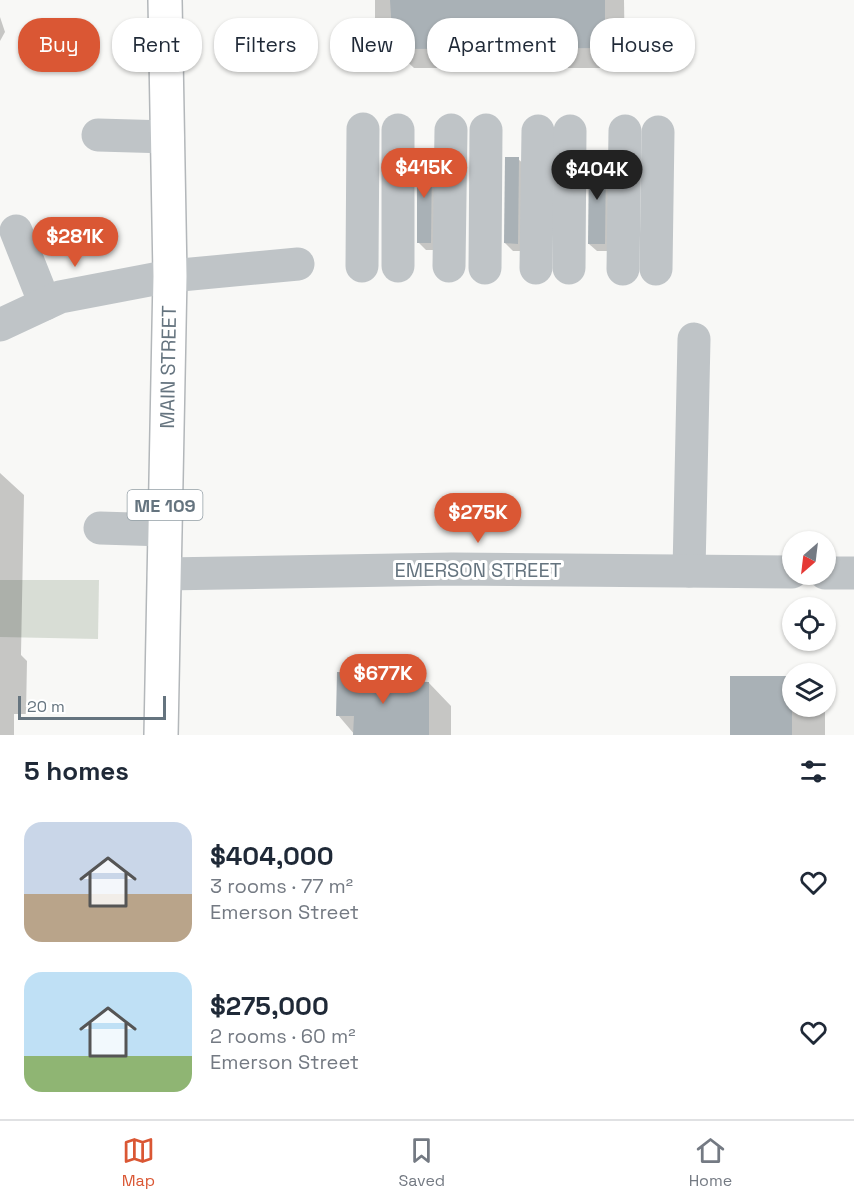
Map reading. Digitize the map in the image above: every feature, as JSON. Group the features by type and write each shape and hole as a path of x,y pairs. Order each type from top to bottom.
{"highway":[{"name":"MAIN STREET","path":"161,735 170,276 165,0"}],"street":[{"path":"362,266 363,129"},
{"path":"398,130 398,266"},
{"path":"449,266 451,130"},
{"path":"485,268 486,130"},
{"path":"536,268 538,131"},
{"path":"569,268 570,131"},
{"path":"623,269 625,131"},
{"path":"656,269 658,132"},
{"path":"98,135 168,137"},
{"path":"16,231 45,304"},
{"path":"0,325 60,297 170,276 298,264"},
{"path":"690,571 694,339"},
{"path":"100,528 165,530"},
{"name":"EMERSON STREET","path":"164,574 452,569 782,572"},
{"path":"836,573 854,573"}],"shaded area":[{"path":"0,580 99,580 98,639 0,637"}],"building":[{"path":"390,0 605,0 605,18 590,18 590,48 578,48 578,18 427,18 427,49 415,49 415,18 391,18"},
{"path":"417,156 432,156 431,243 417,243"},
{"path":"505,157 519,157 518,244 504,243"},
{"path":"589,158 606,158 605,244 588,244"},
{"path":"337,672 376,673 376,680 429,682 429,735 353,735 354,716 336,716"},
{"path":"730,676 782,676 782,717 792,717 792,735 730,735"}]}
